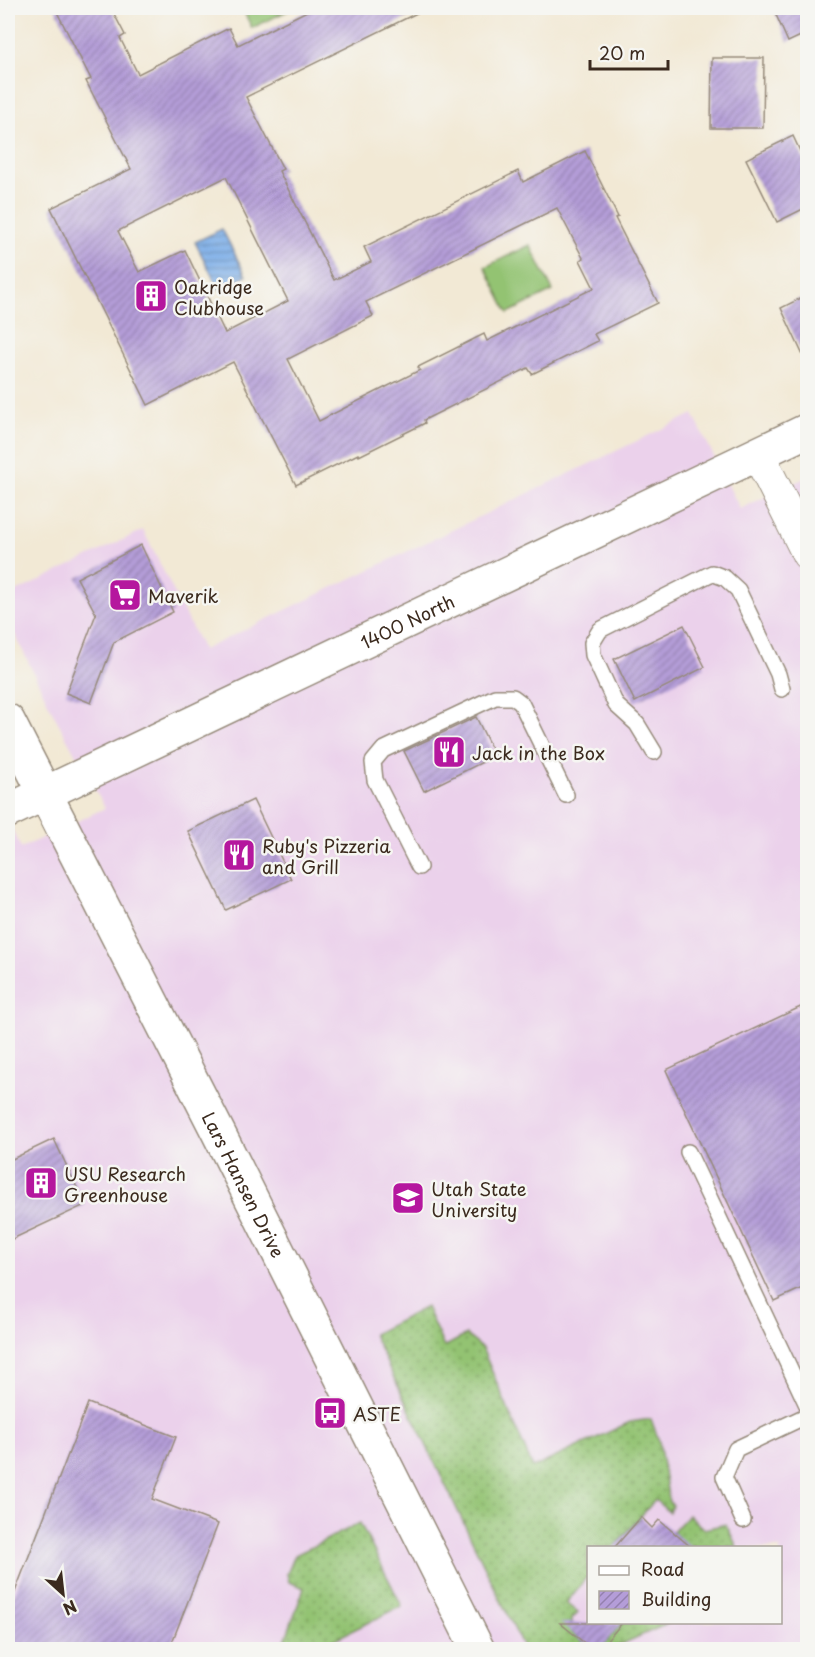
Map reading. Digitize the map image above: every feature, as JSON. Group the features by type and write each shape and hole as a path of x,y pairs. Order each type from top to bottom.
{"main road":[{"name":"1400 North","path":"8,811 807,430"},
{"name":"Lars Hansen Drive","path":"8,721 218,1132 478,1650"}],"street":[{"path":"758,454 807,554"}],"lane":[{"path":"654,752 637,724 616,705 593,655 592,643 600,630 712,573 725,578 738,590 778,674 782,689"},
{"path":"419,867 375,780 373,762 382,750 495,697 513,697 521,703 566,795"},
{"path":"688,1152 807,1407"},
{"path":"743,1520 724,1478 736,1449 807,1415"}],"shaded area":[{"name":"Utah State University","path":"693,414 740,509 807,477 807,1649 8,1649 8,820 21,848 105,808 54,715 8,620 8,596 143,530 203,650"}],"green space":[{"path":"242,8 293,8 252,28"},
{"path":"530,245 553,291 508,313 485,267"},
{"path":"426,1307 444,1347 466,1335 482,1348 533,1468 630,1422 651,1419 659,1441 669,1502 673,1505 669,1512 655,1500 615,1546 587,1546 587,1577 566,1603 578,1613 572,1619 573,1634 593,1649 524,1649 373,1334"},
{"path":"688,1515 704,1529 726,1524 737,1546 687,1546 673,1532"},
{"path":"360,1523 402,1606 315,1649 282,1649 304,1588 289,1582 287,1574 295,1555"},
{"path":"621,1624 667,1624 611,1649 599,1650"}],"water":[{"path":"222,229 246,276 219,289 195,242"}],"building":[{"path":"55,8 111,8 125,35 120,38 138,74 229,28 238,45 313,8 427,8 246,97 283,169 279,171 334,280 371,262 364,247 518,171 523,182 585,151 618,217 615,218 658,303 594,334 598,341 532,374 528,368 424,420 425,423 296,485 233,362 148,405 51,208 131,169 86,81 91,79","holes":["226,177 288,301 225,333 185,250 139,272 118,231","557,208 583,258 580,260 594,288 487,341 484,334 418,367 420,370 319,421 288,359 373,316 366,302"]},
{"path":"773,8 807,8 807,33 788,42"},
{"path":"712,58 764,58 763,128 711,128"},
{"path":"793,136 807,166 807,207 777,222 746,159"},
{"path":"807,295 807,364 781,308"},
{"name":"Maverik","path":"141,545 173,612 114,642 91,703 66,693 96,614 77,578"},
{"path":"684,625 705,667 635,702 614,659"},
{"name":"Jack in the Box","path":"476,717 495,756 424,791 404,751"},
{"name":"Ruby's Pizzeria and Grill","path":"253,800 291,879 226,910 188,831"},
{"path":"807,1004 807,1286 774,1301 666,1070"},
{"name":"USU Research Greenhouse","path":"54,1139 85,1205 8,1241 8,1161"},
{"path":"88,1403 176,1437 152,1499 218,1524 169,1650 8,1650 8,1610"},
{"path":"641,1517 652,1528 659,1520 690,1546 616,1546"},
{"path":"560,1623 621,1624 599,1650 593,1650"}],"place":[{"name":"Oakridge Clubhouse","path":"151,296"},
{"name":"Maverik","path":"125,595"},
{"name":"Jack in the Box","path":"449,752"},
{"name":"Ruby's Pizzeria and Grill","path":"239,855"},
{"name":"USU Research Greenhouse","path":"41,1183"},
{"name":"Utah State University","path":"408,1198"},
{"name":"ASTE","path":"330,1413"}]}
